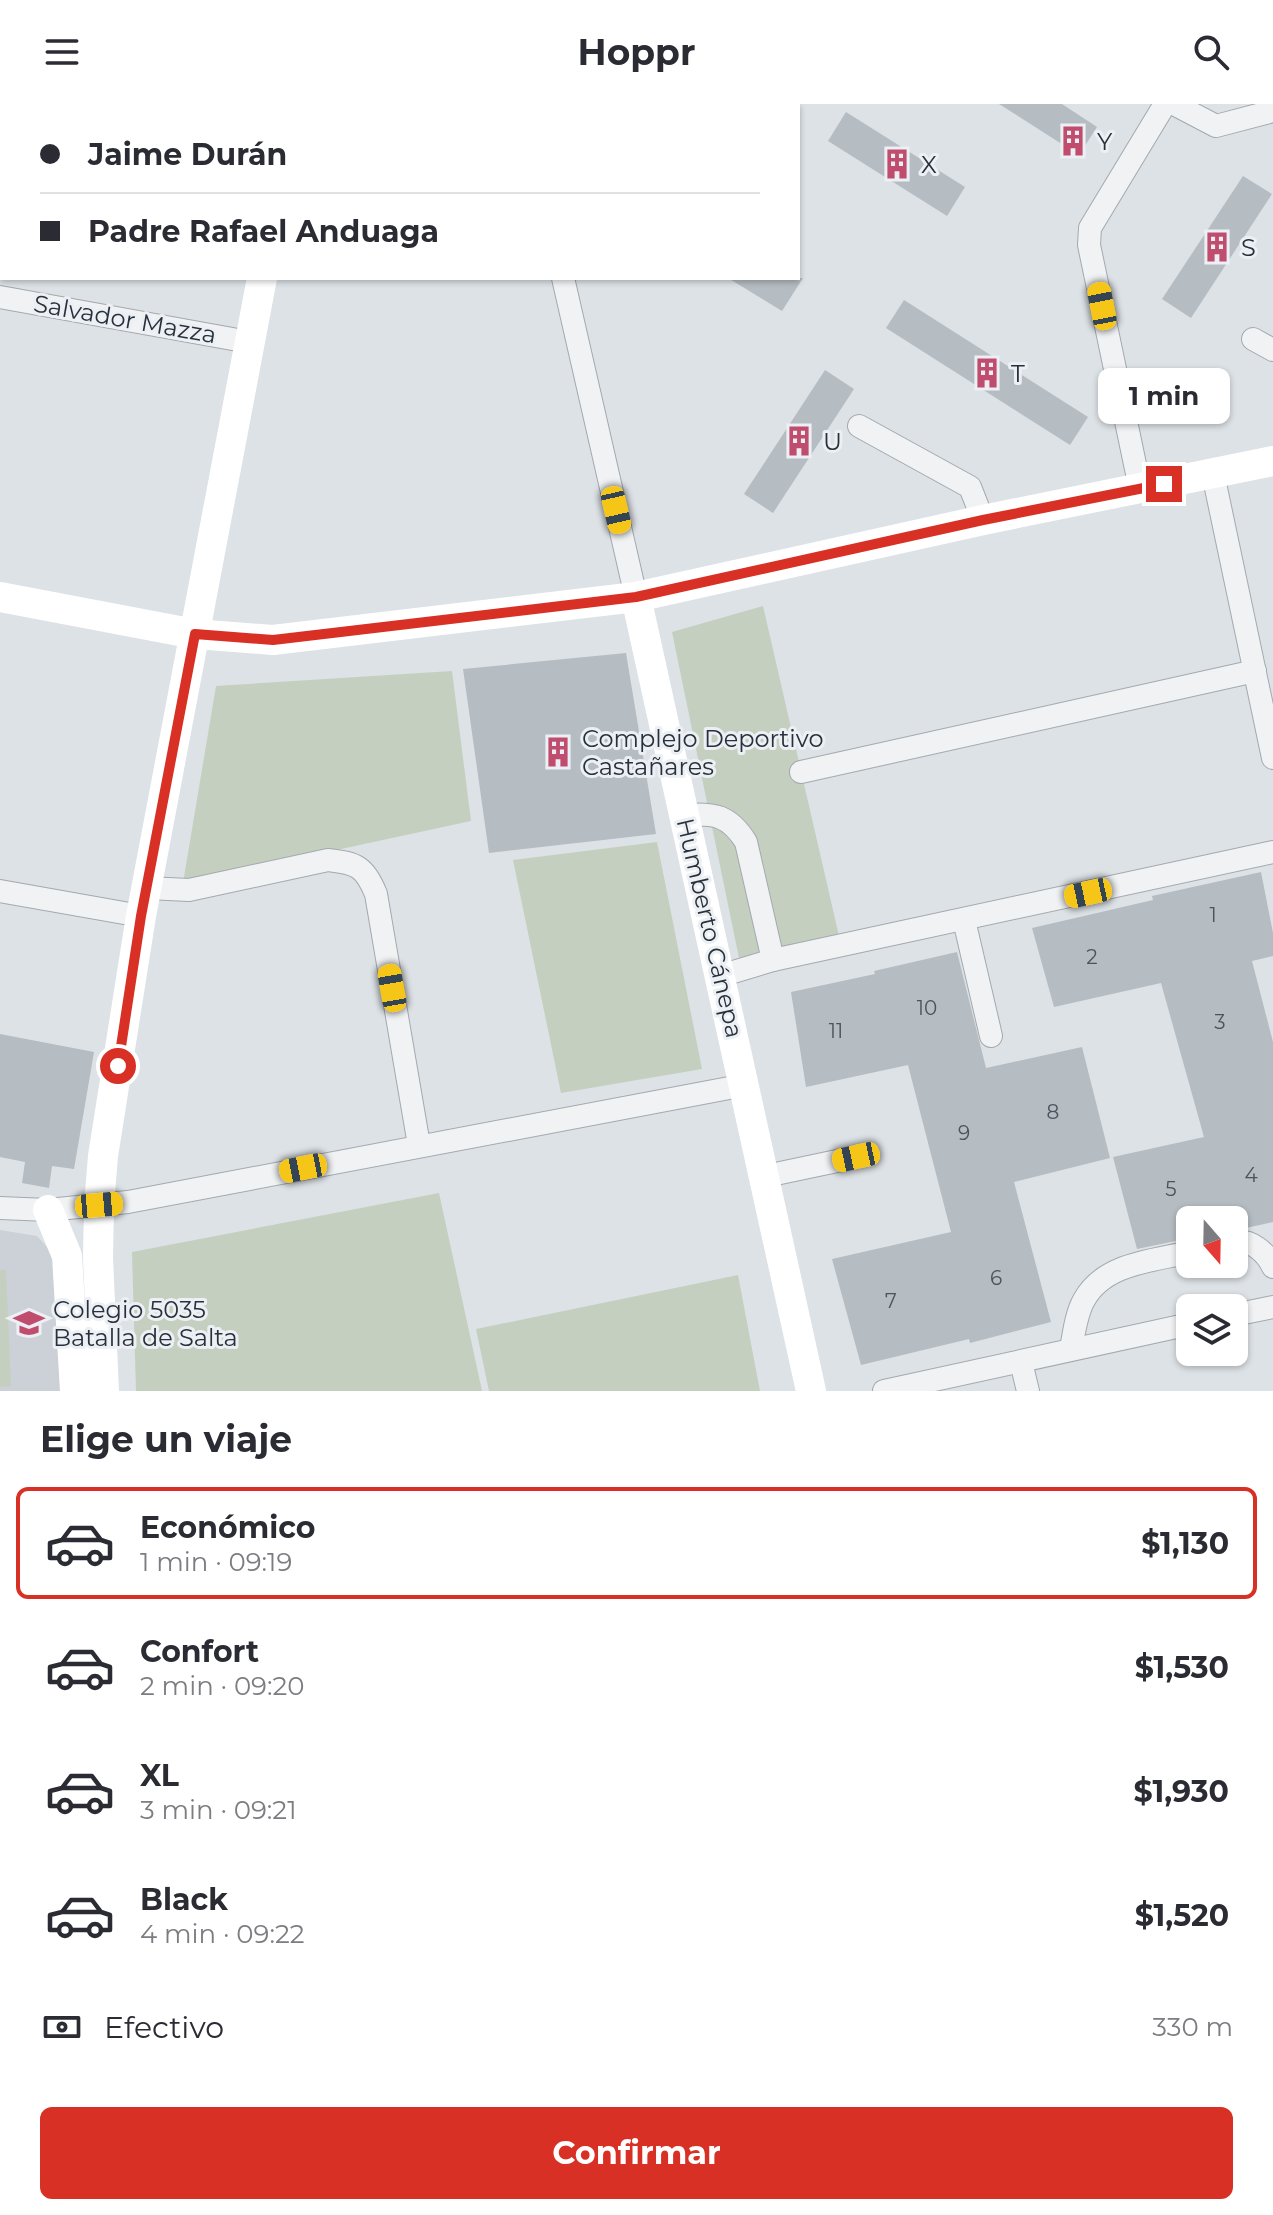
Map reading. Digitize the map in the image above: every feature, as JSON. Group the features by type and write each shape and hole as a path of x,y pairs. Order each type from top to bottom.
{"street":[{"path":"1140,488 1089,245 1090,228 1165,104"},
{"path":"1174,104 1216,126 1273,111"},
{"path":"104,1391 99,1205 103,1156 144,902 262,280"},
{"name":"Humberto Cánepa","path":"563,280 766,1176 811,1391"},
{"name":"Salvador Mazza","path":"0,297 249,342"},
{"path":"859,426 970,487 983,520"},
{"path":"0,597 195,634 273,640 636,597 983,520 1273,461"},
{"path":"1213,474 1273,758"},
{"path":"801,772 1255,671"},
{"path":"684,815 713,813 738,829 746,842 773,960"},
{"path":"720,976 773,960 1273,852"},
{"path":"0,891 144,902 328,860 349,862 361,869 376,894 419,1145"},
{"path":"964,920 991,1036"},
{"path":"0,1208 48,1210 128,1202 745,1085"},
{"path":"766,1176 856,1157"},
{"path":"48,1210 67,1256 75,1391"},
{"path":"1248,1243 1272,1262 1273,1267"},
{"path":"1071,1349 1084,1299 1105,1277 1113,1271 1176,1255"},
{"path":"1248,1312 1273,1307"},
{"path":"884,1391 1176,1327"},
{"path":"1021,1362 1028,1391"}],"shaded area":[{"name":"Colegio 5035 Batalla de Salta","path":"0,1230 37,1236 54,1255 62,1391 0,1391"}],"green space":[{"path":"763,606 839,936 739,958 672,632"},
{"path":"452,671 471,821 183,883 216,686"},
{"path":"657,842 702,1069 561,1093 513,860"},
{"path":"439,1193 482,1391 136,1391 132,1252"},
{"path":"0,1270 6,1270 11,1386 0,1387"},
{"path":"738,1275 760,1391 489,1391 476,1329"}],"building":[{"name":"Y","path":"999,104 1062,104 1097,127 1079,155"},
{"name":"X","path":"846,112 965,187 947,216 828,141"},
{"name":"S","path":"1243,176 1272,194 1191,318 1162,299"},
{"path":"803,278 782,311 731,280"},
{"name":"T","path":"904,300 1088,417 1070,445 886,328"},
{"name":"U","path":"825,370 854,389 773,513 744,494"},
{"name":"Complejo Deportivo Castañares","path":"626,653 656,834 489,853 463,669"},
{"path":"1261,872 1273,933 1273,956 1252,961 1273,1042 1273,1222 1248,1228 1248,1206 1176,1206 1176,1241 1137,1249 1113,1157 1204,1137 1161,983 1054,1007 1032,928 1153,900 1152,896"},
{"path":"957,952 986,1068 1082,1047 1110,1158 1014,1182 1051,1322 970,1343 969,1339 861,1365 832,1259 951,1232 908,1065 806,1087 791,992"},
{"path":"0,1034 94,1052 74,1169 52,1166 49,1188 22,1183 25,1162 0,1157"}],"place":[{"name":"Y","path":"1073,141"},
{"name":"X","path":"897,164"},
{"name":"S","path":"1217,247"},
{"name":"T","path":"987,373"},
{"name":"U","path":"799,441"},
{"name":"Complejo Deportivo Castañares","path":"558,752"},
{"name":"Colegio 5035 Batalla de Salta","path":"29,1323"}],"route":[{"path":"118,1066 141,916 195,634 273,640 636,597 983,520 1164,484"}]}
